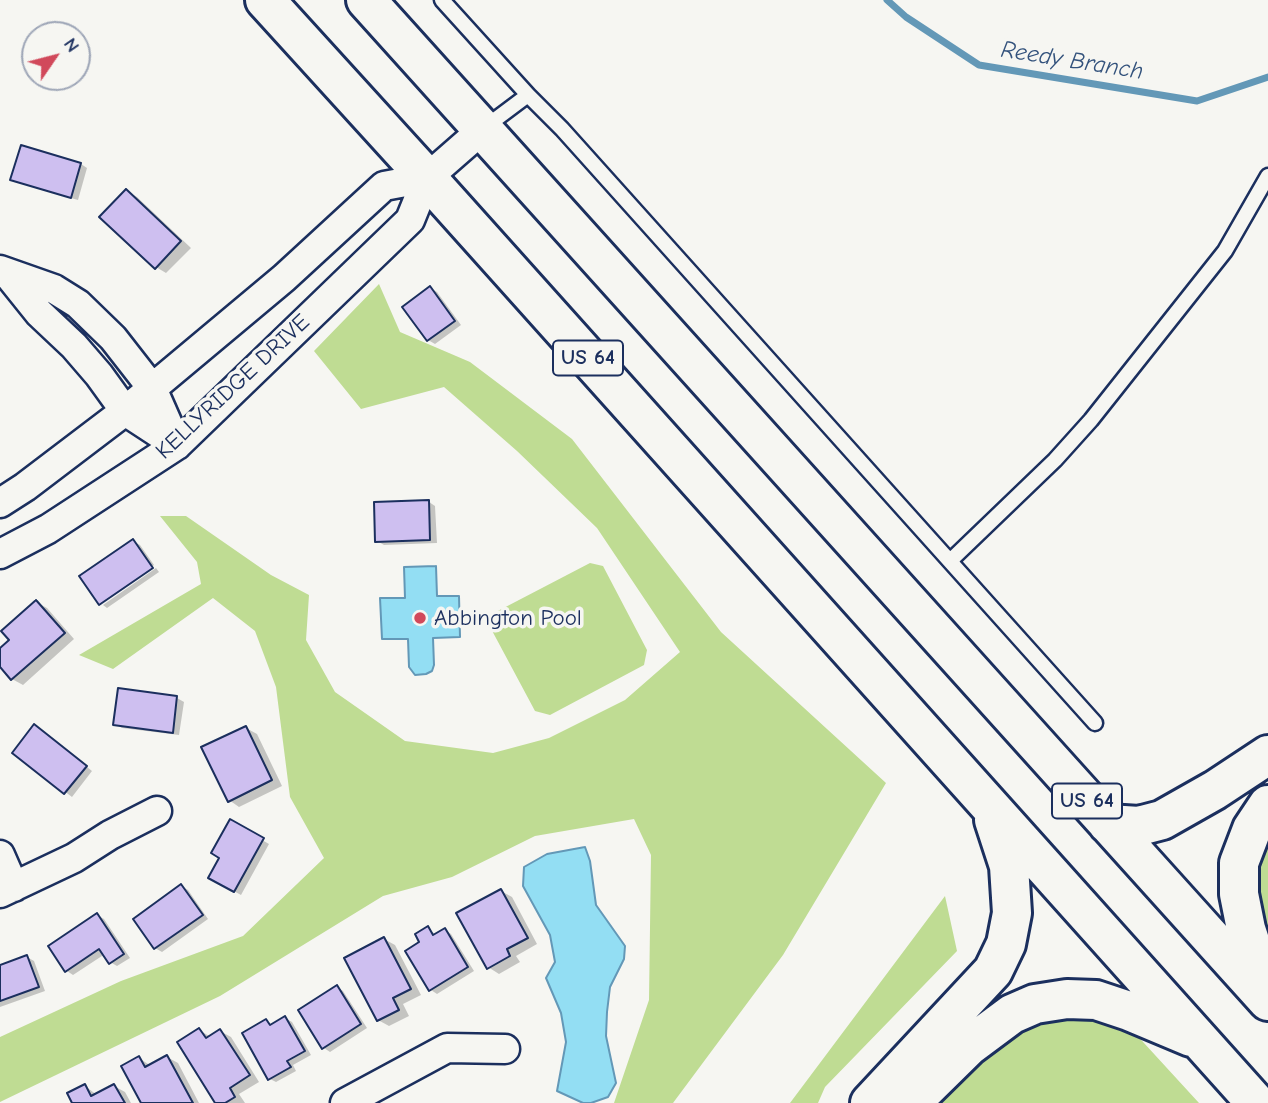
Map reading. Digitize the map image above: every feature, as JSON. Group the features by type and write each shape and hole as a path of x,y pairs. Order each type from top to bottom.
{"highway":[{"name":"US 64","path":"265,0 1256,1103"},
{"name":"US 64","path":"366,0 1268,1001"},
{"path":"1108,824 1139,826 1162,820 1268,755"},
{"path":"870,1103 993,971 1006,944 1012,913 1009,866 989,805"},
{"path":"1268,805 1252,829 1239,863 1239,894 1246,929 1268,996"},
{"path":"911,1103 969,1046 1012,1014 1035,1004 1067,999 1097,1000 1201,1041"}],"street":[{"name":"KELLYRIDGE DRIVE","path":"0,554 48,529 177,445 410,220 427,178 483,129"},
{"name":"KELLYRIDGE DRIVE","path":"0,503 26,487 125,411 284,278 384,186 427,178"},
{"path":"4,271 54,289 78,304 113,338 152,388 177,445"},
{"path":"4,271 39,313 74,346 125,411 177,445"},
{"path":"0,855 7,890 74,858 110,835 157,811"},
{"path":"345,1103 447,1048 505,1049"}],"lane":[{"path":"442,0 562,129 1095,723"},
{"path":"483,129 528,95"},
{"path":"950,561 1055,460 1091,420 1225,251 1268,176"}],"green space":[{"path":"379,284 400,332 470,362 572,439 721,632 886,783 783,955 673,1103 614,1103 649,1000 651,855 634,819 535,836 452,877 383,896 220,996 0,1102 0,1037 121,981 243,936 324,858 290,797 276,687 255,631 213,598 113,669 79,655 201,584 197,562 160,516 186,516 271,575 309,595 306,640 335,692 405,741 493,753 549,738 625,700 680,652 597,528 517,451 444,387 361,409 314,351"},
{"path":"590,563 603,566 647,650 644,665 550,715 535,711 489,625 494,613"},
{"path":"1268,832 1268,931 1253,896 1256,857"},
{"path":"945,896 957,951 825,1087 818,1103 790,1103"},
{"path":"1092,1016 1133,1031 1199,1103 930,1103 991,1044 1046,1020"}],"water":[{"name":"Abbington Pool","path":"436,566 437,596 459,596 460,637 433,638 432,671 415,675 409,667 408,639 382,639 380,598 405,598 404,567"},
{"path":"585,847 590,861 596,905 625,946 624,959 610,987 607,1012 606,1036 616,1083 608,1097 591,1103 583,1103 557,1091 566,1042 561,1013 546,978 555,962 550,935 523,886 524,867 547,854"}],"building":[{"path":"21,145 81,163 71,198 10,180"},
{"path":"126,189 181,241 155,269 99,217"},
{"path":"430,286 455,321 427,341 402,307"},
{"path":"429,500 430,540 375,542 374,502"},
{"path":"133,539 153,568 99,605 79,576"},
{"path":"36,600 65,633 11,680 0,667 0,648 9,640 1,631"},
{"path":"118,688 177,696 173,733 113,725"},
{"path":"34,724 87,766 64,794 12,753"},
{"path":"246,726 272,780 228,802 201,747"},
{"path":"230,819 264,838 234,892 208,878 219,858 211,853"},
{"path":"181,884 203,915 154,949 133,919"},
{"path":"501,889 528,938 507,949 510,956 487,969 456,913"},
{"path":"97,913 124,954 109,964 99,949 65,972 48,946"},
{"path":"428,926 433,935 445,928 468,967 429,991 405,951 419,942 415,934"},
{"path":"384,937 411,989 393,998 399,1010 377,1021 344,958"},
{"path":"27,955 39,987 0,1001 0,965"},
{"path":"337,985 361,1024 322,1049 298,1010"},
{"path":"285,1016 305,1051 287,1061 291,1067 268,1080 242,1033 266,1019 270,1025"},
{"path":"199,1028 206,1038 220,1029 250,1075 230,1088 235,1097 225,1103 215,1103 177,1042"},
{"path":"167,1055 193,1103 141,1103 121,1066 139,1056 145,1067"},
{"path":"85,1084 91,1096 114,1084 125,1103 72,1103 67,1093"}],"waterway":[{"name":"Reedy Branch","path":"887,0 906,17 979,65 1197,101 1268,77"}],"place":[{"name":"Abbington Pool","path":"420,618"}]}
